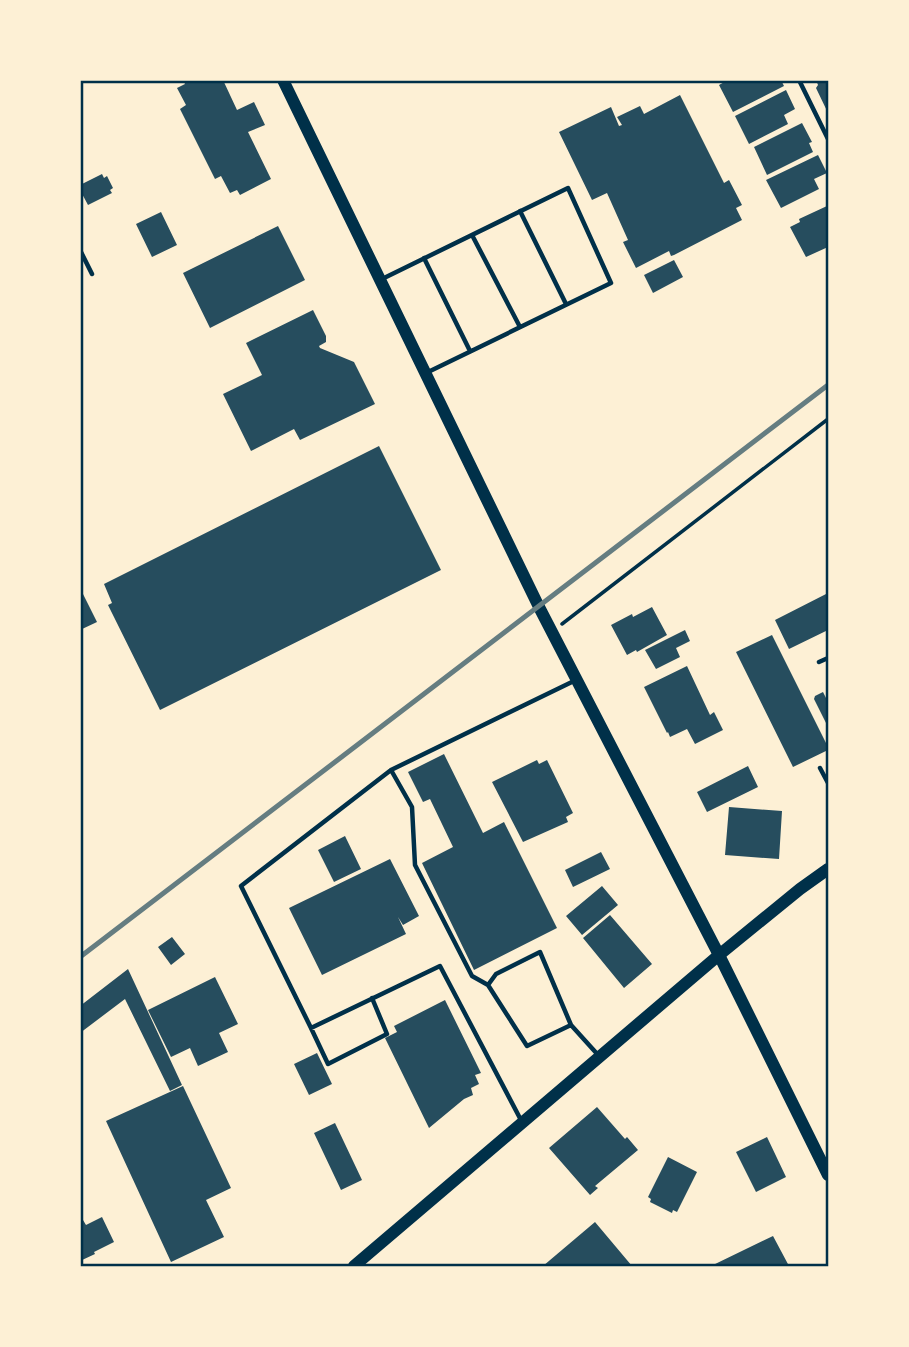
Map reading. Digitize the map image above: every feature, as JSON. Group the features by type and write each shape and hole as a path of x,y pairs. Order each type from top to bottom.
{"street":[{"path":"283,80 552,632 719,955 828,1175"},
{"path":"354,1266 719,955 828,869"}],"lane":[{"path":"799,80 828,139"},
{"path":"380,280 568,188 611,283 425,373"},
{"path":"520,211 566,304"},
{"path":"472,235 520,327"},
{"path":"80,250 92,274"},
{"path":"424,258 470,351"},
{"path":"819,663 828,658"},
{"path":"372,999 387,1034 328,1064 241,886 391,770 577,680"},
{"path":"820,768 828,783"},
{"path":"391,770 412,807 415,865 472,976 488,985 527,1046 571,1024"},
{"path":"488,985 496,974 540,952 571,1024 600,1057"},
{"path":"311,1028 440,966 522,1123"}],"path":[{"path":"552,632 828,419"}],"building":[{"path":"183,80 223,80 237,110 254,102 265,125 248,132 271,179 240,195 237,190 230,193 221,176 215,179 180,109 186,105 177,88 185,84"},
{"path":"728,80 781,80 784,86 733,112 719,85"},
{"path":"816,80 828,80 828,113 816,88"},
{"path":"786,90 795,109 784,115 788,124 749,144 735,116"},
{"path":"680,95 724,183 729,180 742,205 736,208 742,220 674,255 671,256 669,251 636,268 623,242 628,240 607,193 592,200 559,132 611,107 619,126 622,125 617,117 640,106 644,114"},
{"path":"802,123 812,142 809,143 813,152 767,175 754,147"},
{"path":"818,155 827,173 814,179 819,189 781,208 766,180"},
{"path":"102,174 104,178 107,176 113,188 110,190 112,193 88,205 80,185"},
{"path":"827,206 828,247 806,257 790,227 800,222 799,219"},
{"path":"161,212 177,245 152,257 136,224"},
{"path":"278,226 305,280 210,328 183,273"},
{"path":"674,260 683,277 653,293 644,275"},
{"path":"313,310 326,336 326,342 319,346 320,348 354,362 375,404 300,440 294,429 251,451 223,394 262,375 246,343"},
{"path":"379,446 441,570 160,710 108,605 112,603 104,584"},
{"path":"828,593 828,630 789,649 775,620"},
{"path":"83,594 97,622 80,630 80,596"},
{"path":"652,607 667,635 627,655 611,625"},
{"path":"685,630 690,641 676,648 680,657 656,669 645,650"},
{"path":"772,635 828,747 828,750 793,767 736,652"},
{"path":"687,666 710,715 714,712 723,730 695,744 687,729 670,737 644,687"},
{"path":"823,692 828,700 828,727 814,699"},
{"path":"444,754 483,833 504,822 557,928 474,970 422,863 453,847 430,799 423,802 408,772"},
{"path":"537,760 539,764 547,760 573,813 566,817 568,822 523,842 492,782"},
{"path":"748,766 758,787 707,812 697,792"},
{"path":"729,807 782,811 779,859 725,855"},
{"path":"345,836 361,869 334,882 318,850"},
{"path":"601,852 610,869 573,887 565,870"},
{"path":"390,859 419,916 403,925 398,917 406,934 322,975 289,908"},
{"path":"602,886 618,905 582,935 566,916"},
{"path":"610,915 652,964 624,988 583,938"},
{"path":"172,937 185,954 171,965 158,947"},
{"path":"128,969 182,1085 170,1091 125,999 80,1033 80,1006"},
{"path":"215,977 238,1024 219,1033 228,1052 198,1066 190,1048 171,1057 148,1010"},
{"path":"445,1000 481,1073 475,1075 479,1084 471,1088 473,1095 464,1099 429,1128 385,1038 397,1032 394,1026"},
{"path":"317,1053 332,1084 309,1095 294,1064"},
{"path":"183,1086 231,1188 206,1200 224,1237 171,1262 106,1121"},
{"path":"597,1107 638,1150 595,1186 598,1188 590,1195 549,1148"},
{"path":"335,1123 362,1180 341,1190 314,1133"},
{"path":"767,1137 786,1177 756,1192 736,1152"},
{"path":"668,1157 697,1172 677,1212 673,1210 672,1213 650,1202 648,1197"},
{"path":"80,1215 86,1225 102,1217 114,1242 80,1261"},
{"path":"595,1222 632,1266 543,1266"},
{"path":"773,1236 789,1266 711,1266"}],"railway":[{"path":"80,957 828,385"}]}
